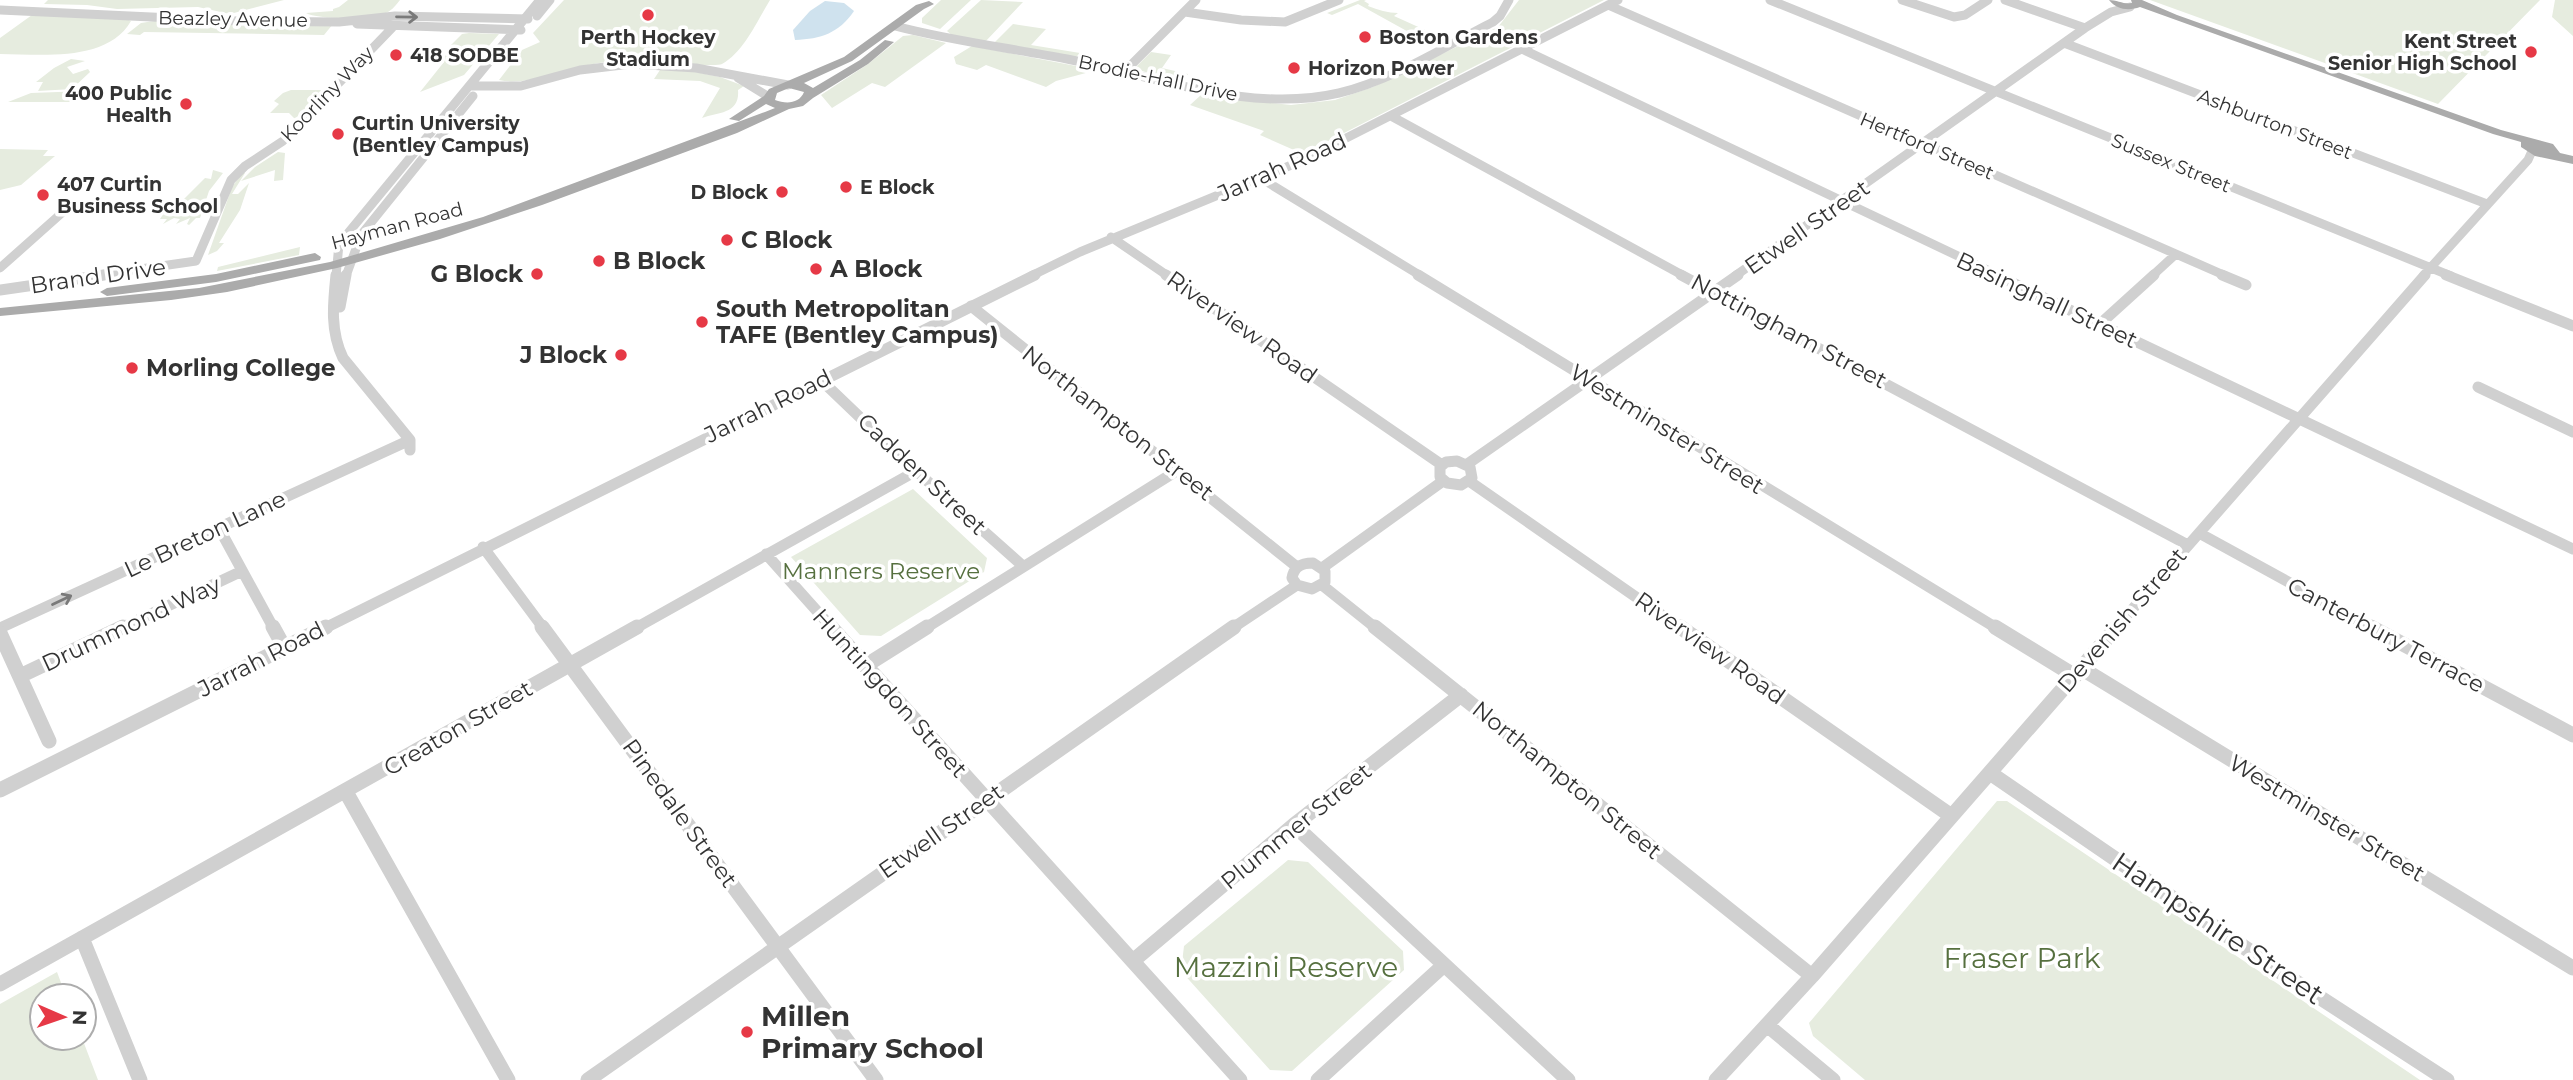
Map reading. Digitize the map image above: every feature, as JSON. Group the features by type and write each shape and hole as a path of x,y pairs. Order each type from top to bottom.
{"main road":[{"path":"789,85 808,88 810,94 864,62 902,25 931,2"},
{"path":"2114,3 2134,4 2161,13 2497,132 2538,151 2573,159"},
{"path":"789,85 848,59 902,25"},
{"name":"Hayman Road","path":"0,309 188,294 260,281 628,164 733,120 769,98 777,89 789,85"},
{"name":"Hayman Road","path":"344,255 449,233 543,203 732,131 787,106 802,103 810,94"},
{"path":"769,98 774,104 787,106"}],"street":[{"path":"521,30 524,19 540,0"},
{"path":"344,255 521,30 535,19 550,0"},
{"path":"1124,72 1196,0"},
{"path":"1185,12 1241,20 1285,22 1339,0"},
{"name":"Brodie-Hall Drive","path":"902,25 948,37 1244,98 1295,99 1338,93 1376,81 1481,30 1500,16 1509,0"},
{"name":"Sussex Street","path":"1770,0 2573,326"},
{"path":"1902,0 1954,17 1965,15 1988,0"},
{"path":"2005,0 2085,28"},
{"name":"Jarrah Road","path":"0,790 483,547 1111,237 1262,179 1613,3"},
{"name":"Hertford Street","path":"1613,3 1924,144 2246,285"},
{"name":"Etwell Street","path":"1466,465 1998,92 2085,28 2114,3"},
{"name":"Beazley Avenue","path":"0,10 521,30"},
{"name":"Beazley Avenue","path":"339,22 391,16 535,19"},
{"name":"Koorliny Way","path":"196,261 232,180 245,166 283,141 392,27"},
{"name":"Ashburton Street","path":"2064,43 2487,204"},
{"name":"Basinghall Street","path":"1522,49 2573,549"},
{"path":"478,84 511,87 599,67 631,64 687,67 789,85"},
{"path":"735,76 769,98"},
{"path":"344,255 347,234 478,84"},
{"name":"Nottingham Street","path":"1391,116 1562,212 1715,291 2188,545"},
{"name":"Devenish Street","path":"1716,1080 1812,976 2487,204 2538,151"},
{"name":"Westminster Street","path":"1262,179 1588,380 2573,968"},
{"path":"0,268 64,211"},
{"name":"Riverview Road","path":"1111,237 1442,464"},
{"path":"2100,324 2176,254"},
{"name":"Le Breton Lane","path":"0,630 219,528 410,445 343,358 336,343 335,324 344,255"},
{"name":"Brand Drive","path":"0,290 196,261"},
{"name":"Northampton Street","path":"971,306 1297,567"},
{"name":"Cadden Street","path":"821,380 916,471 1023,566"},
{"path":"2478,387 2573,432"},
{"path":"1457,461 1466,465 1473,474 1469,481 1457,485 1443,481 1438,471 1442,464 1457,461"},
{"path":"865,666 1178,470"},
{"name":"Creaton Street","path":"0,984 916,471"},
{"path":"1322,568 1443,481"},
{"name":"Riverview Road","path":"1469,481 1950,815"},
{"path":"219,528 284,647"},
{"name":"Canterbury Terrace","path":"2199,533 2573,735"},
{"name":"Pinedale Street","path":"483,547 876,1080"},
{"name":"Huntingdon Street","path":"766,554 1240,1080"},
{"path":"1313,563 1322,568 1326,578 1322,585 1307,589 1297,585 1292,574 1297,567 1313,563"},
{"name":"Drummond Way","path":"20,676 242,571"},
{"name":"Etwell Street","path":"588,1080 1297,585"},
{"name":"Northampton Street","path":"1322,585 1812,976"},
{"path":"0,630 4,652 20,676 49,741"},
{"name":"Plummer Street","path":"1134,960 1294,825 1461,695"},
{"name":"Hampshire Street","path":"1990,773 2276,969 2447,1080"},
{"path":"346,792 508,1080"},
{"path":"1294,825 1568,1080"},
{"path":"82,938 140,1080"},
{"path":"1318,1080 1444,965"},
{"path":"1767,1025 1833,1080"}],"green space":[{"path":"48,0 284,0 230,14 198,7 117,9 44,4"},
{"path":"348,0 400,0 388,12 371,17 334,18 306,13 333,11"},
{"path":"564,0 770,0 737,52 722,64 623,61 583,66 531,80 499,80 522,50 540,42 533,33"},
{"path":"941,0 971,0 940,29 922,23 922,18"},
{"path":"981,0 1023,2 985,42 953,36 947,31"},
{"path":"1366,0 1364,1 1368,6 1376,9 1398,13 1394,16 1425,30 1414,35 1358,4 1332,15 1327,13"},
{"path":"1519,0 1604,0 1303,154 1260,135 1264,131 1190,105 1201,95 1291,105 1335,100 1373,87 1498,27"},
{"path":"2150,0 2540,0 2438,104"},
{"path":"2555,0 2573,0 2573,36 2552,17"},
{"path":"32,15 131,21 120,34 106,44 90,50 53,55 0,54 0,38"},
{"path":"141,23 333,24 324,35 127,34"},
{"path":"1013,24 1046,29 1031,45 1080,53 1075,58 994,43"},
{"path":"462,34 499,34 464,75 420,92 444,62 435,61 438,57 449,55 450,46"},
{"path":"913,35 946,43 885,87 872,83 832,108 821,95 868,64 903,36"},
{"path":"972,46 1097,70 1056,81 1046,87 986,65 977,70 956,64 954,57"},
{"path":"1151,52 1171,55 1162,68 1188,74 1181,83 1136,67"},
{"path":"71,59 85,61 67,67 73,74 88,69 90,72 72,89 38,91 43,82 36,82"},
{"path":"681,69 720,77 744,86 738,90 736,104 732,108 702,118 720,88 700,81 654,79 660,70"},
{"path":"291,90 323,90 295,119 289,113 270,113 279,104 274,101"},
{"path":"85,91 77,102 8,102 31,93"},
{"path":"0,149 48,150 43,156 55,156 21,185 0,190"},
{"path":"278,152 285,153 283,180 274,181 275,170 241,181 255,167"},
{"path":"213,170 223,173 209,191 200,218 196,218 189,225 187,224 190,218 176,224 180,219 174,218 163,224 167,219 160,219 164,213 160,215 167,208 180,203 205,178 211,179"},
{"path":"242,173 245,173 232,194 238,194 249,183 240,210 219,243 224,243 217,251 208,255 232,187"},
{"path":"300,247 299,255 217,271 218,267"},
{"name":"Manners Reserve","path":"913,489 987,558 984,572 881,636 860,635 791,557"},
{"name":"Fraser Park","path":"1997,801 2007,801 2420,1080 1865,1080 1813,1036 1809,1023"},
{"name":"Mazzini Reserve","path":"1288,860 1308,862 1403,951 1404,970 1292,1071 1270,1070 1181,971 1184,946"},
{"path":"57,972 61,982 39,982"},
{"path":"28,988 28,1052 87,1052 98,1080 0,1080 0,1004"}],"water":[{"path":"825,1 844,3 854,11 836,30 813,38 795,40 793,30 810,11"}],"place":[{"name":"Perth Hockey Stadium","path":"648,15"},
{"name":"Boston Gardens","path":"1365,37"},
{"name":"Kent Street Senior High School","path":"2531,52"},
{"name":"418 SODBE","path":"396,55"},
{"name":"Horizon Power","path":"1294,68"},
{"name":"400 Public Health","path":"186,104"},
{"name":"Curtin University (Bentley Campus)","path":"338,134"},
{"name":"E Block","path":"846,187"},
{"name":"D Block","path":"782,192"},
{"name":"407 Curtin Business School","path":"43,195"},
{"name":"C Block","path":"727,240"},
{"name":"B Block","path":"599,261"},
{"name":"A Block","path":"816,269"},
{"name":"G Block","path":"537,274"},
{"name":"South Metropolitan TAFE (Bentley Campus)","path":"702,322"},
{"name":"J Block","path":"621,355"},
{"name":"Morling College","path":"132,368"},
{"name":"Millen Primary School","path":"747,1032"}]}
